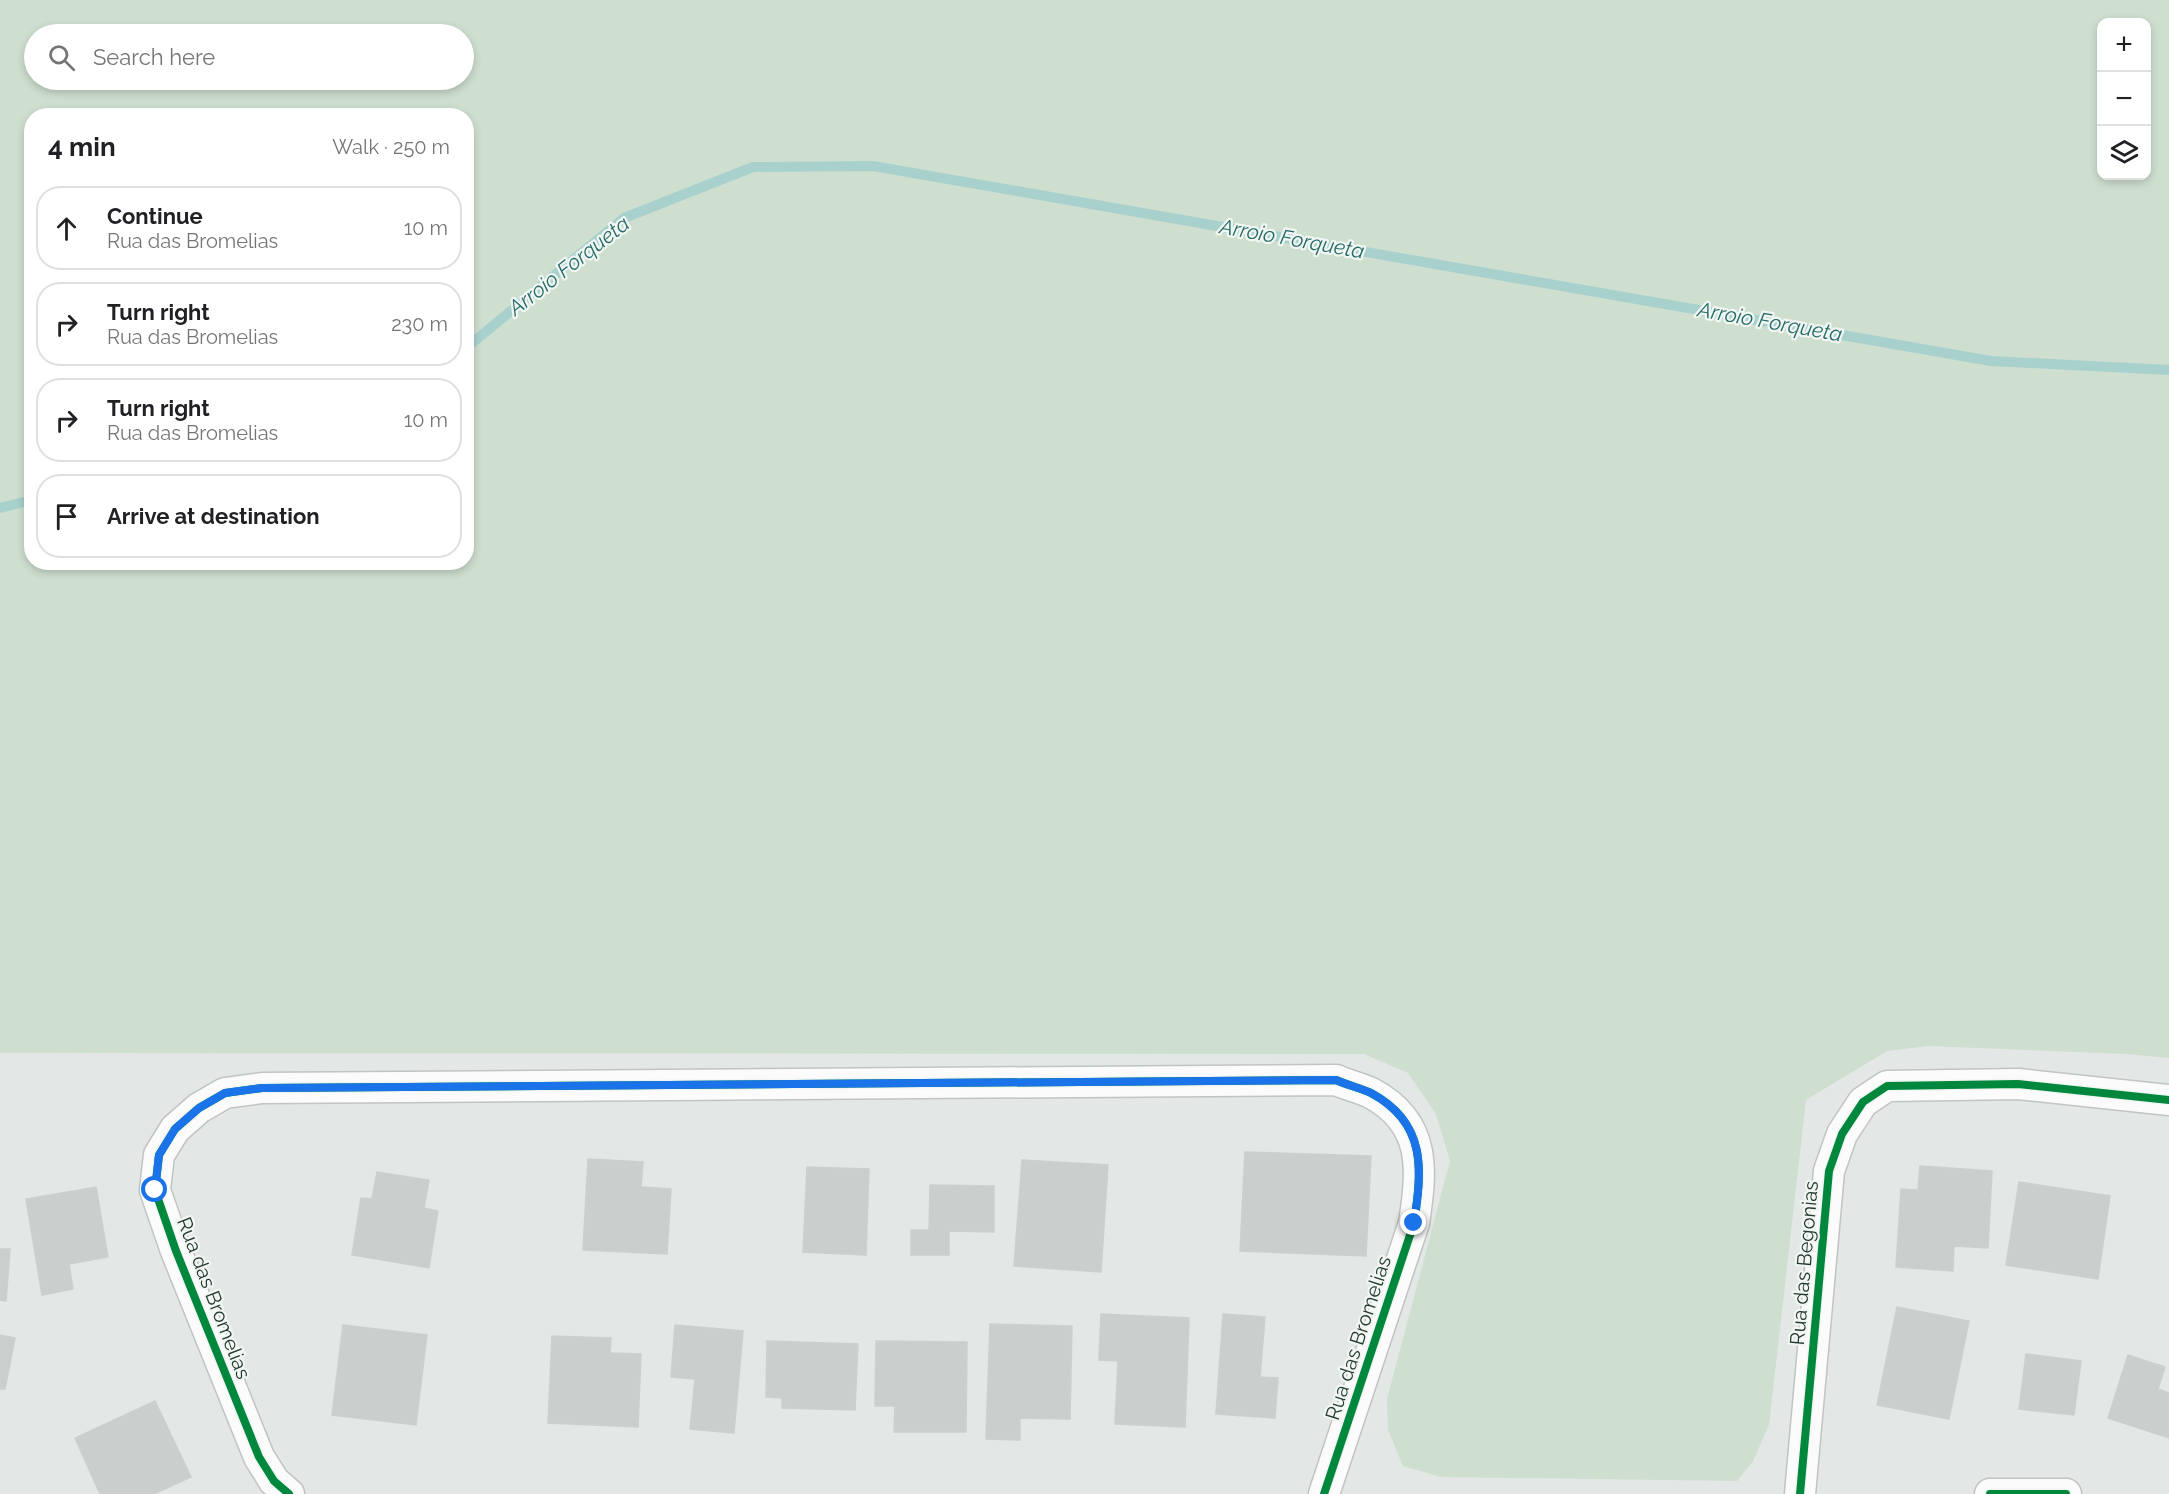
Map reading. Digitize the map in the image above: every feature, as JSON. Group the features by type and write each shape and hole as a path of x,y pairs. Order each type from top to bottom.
{"street":[{"name":"Rua das Bromelias","path":"289,1494 274,1480 259,1457 176,1251 155,1190 159,1155 175,1129 199,1108 225,1093 274,1088 1336,1080 1372,1094 1400,1116 1417,1144 1420,1181 1414,1223 1324,1494"},
{"name":"Rua das Begonias","path":"1800,1494 1829,1171 1842,1134 1863,1102 1887,1086 2018,1084 2169,1100"},
{"path":"1990,1494 2066,1494"}],"green space":[{"path":"0,0 2169,0 2169,1058 2126,1054 1929,1046 1887,1051 1806,1100 1769,1425 1753,1461 1737,1481 1441,1477 1403,1466 1388,1430 1387,1399 1450,1161 1436,1114 1408,1073 1364,1054 0,1053"}],"building":[{"path":"1245,1152 1371,1156 1366,1256 1240,1251"},
{"path":"588,1159 643,1162 641,1187 671,1189 667,1254 583,1250"},
{"path":"1022,1160 1108,1165 1101,1272 1014,1266"},
{"path":"1920,1166 1992,1171 1988,1248 1954,1246 1953,1271 1896,1267 1901,1189 1918,1190"},
{"path":"807,1167 869,1169 866,1255 803,1252"},
{"path":"377,1172 429,1180 424,1208 438,1211 429,1268 352,1255 361,1198 372,1199"},
{"path":"2019,1182 2110,1196 2098,1279 2006,1265"},
{"path":"930,1185 994,1186 994,1232 949,1231 949,1255 911,1255 911,1230 929,1230"},
{"path":"96,1187 108,1257 69,1264 73,1289 42,1295 26,1199"},
{"path":"0,1249 10,1249 6,1301 0,1300"},
{"path":"1897,1307 1969,1321 1949,1419 1877,1405"},
{"path":"1101,1314 1189,1318 1185,1427 1115,1424 1118,1361 1099,1360"},
{"path":"1223,1314 1265,1317 1260,1377 1278,1378 1275,1418 1216,1414"},
{"path":"990,1324 1072,1326 1070,1419 1020,1418 1020,1440 986,1439"},
{"path":"343,1325 427,1335 416,1425 332,1415"},
{"path":"675,1325 743,1331 734,1433 690,1429 695,1379 671,1377"},
{"path":"0,1335 15,1338 5,1389 0,1389"},
{"path":"552,1336 611,1338 610,1353 641,1354 638,1427 548,1423"},
{"path":"767,1341 858,1344 855,1410 782,1408 782,1398 766,1397"},
{"path":"876,1341 967,1342 966,1432 894,1432 895,1406 875,1406"},
{"path":"2026,1354 2081,1361 2074,1415 2019,1409"},
{"path":"2128,1355 2165,1367 2158,1389 2169,1393 2169,1438 2108,1418"},
{"path":"155,1401 191,1477 154,1494 100,1494 75,1438"}],"waterway":[{"name":"Arroio Forqueta","path":"474,341 624,218 753,167 873,166 1991,361 2169,370"},
{"name":"Arroio Forqueta","path":"0,508 24,502"}],"cycle path":[{"path":"289,1494 274,1481 259,1457 176,1251 155,1190 159,1155 175,1129 199,1108 225,1093 262,1088 1336,1080 1371,1093 1389,1105 1402,1119 1411,1133 1416,1149 1419,1185 1414,1223 1324,1494"},
{"path":"1800,1494 1829,1171 1842,1134 1863,1102 1887,1086 2018,1084 2169,1100"},
{"path":"1990,1494 2066,1494"}],"route":[{"path":"155,1190 159,1155 175,1129 199,1108 225,1093 262,1088 1336,1080 1372,1094 1400,1116 1417,1144 1420,1181 1414,1223"}]}
